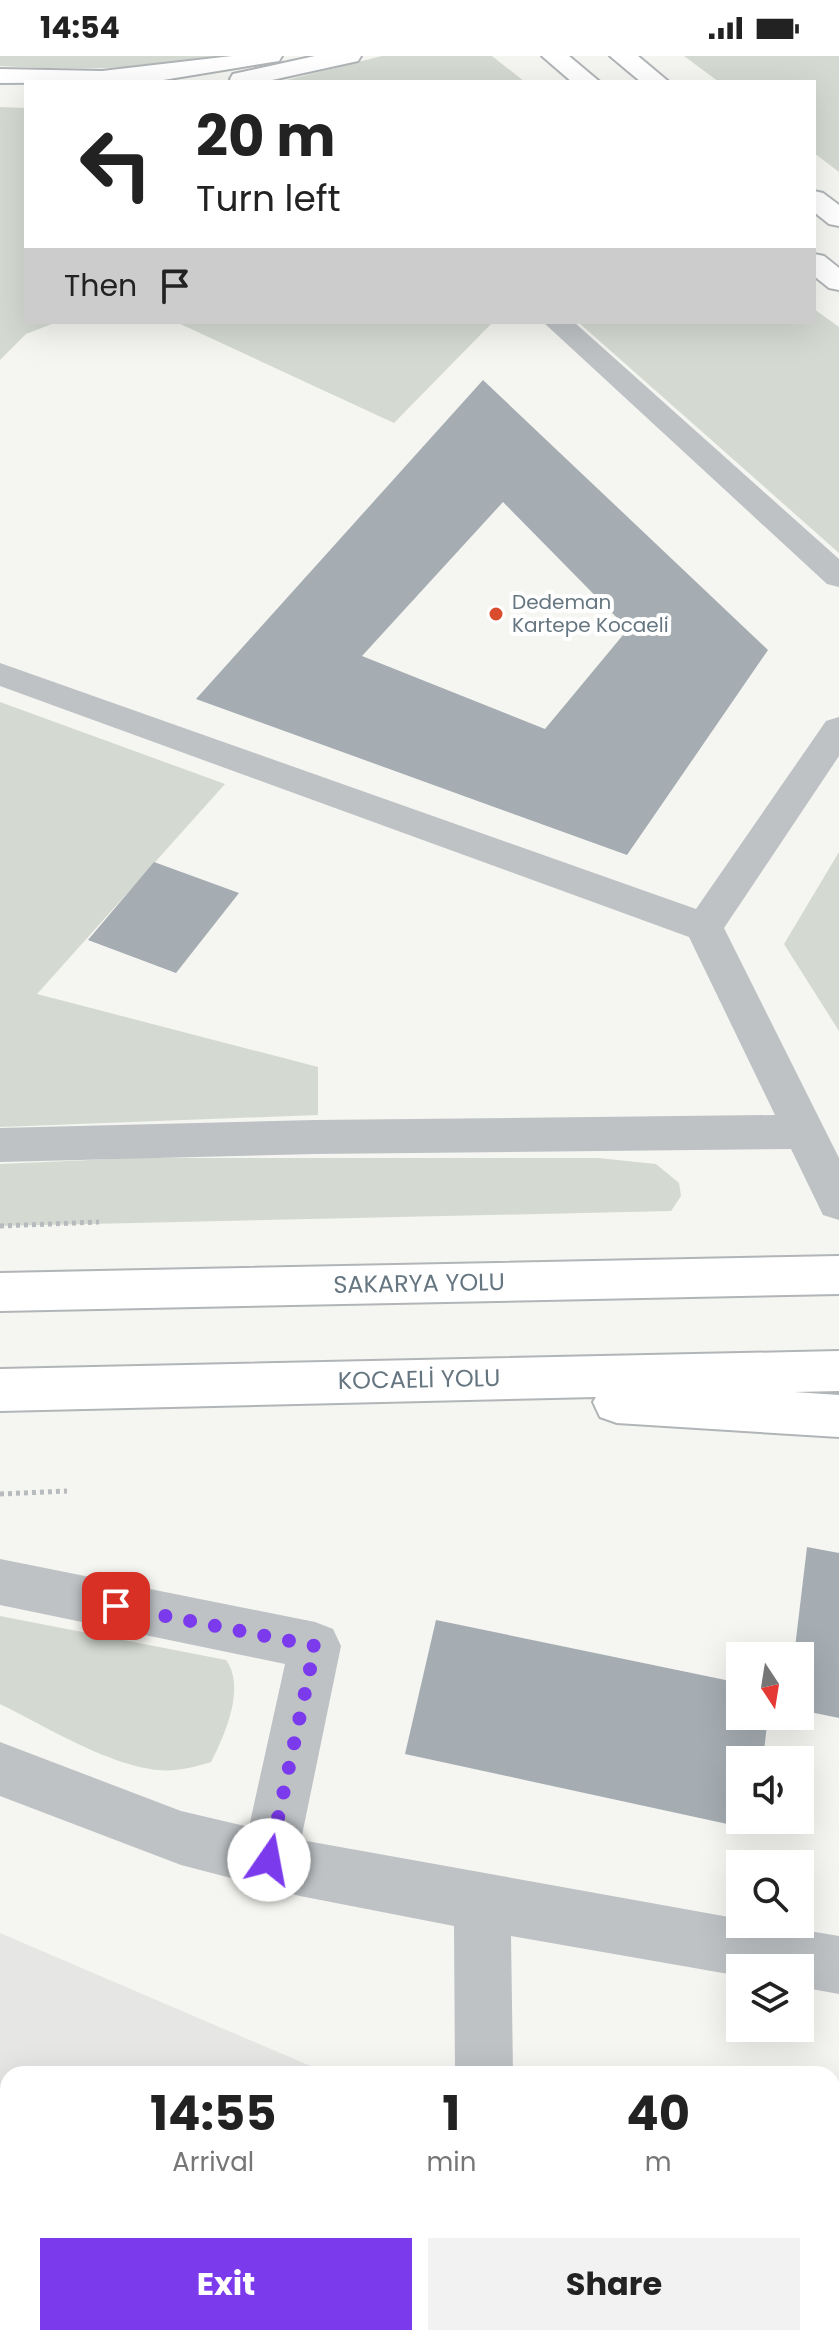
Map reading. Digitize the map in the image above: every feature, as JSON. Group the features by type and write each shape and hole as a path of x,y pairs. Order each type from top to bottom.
{"highway":[{"path":"0,76 120,78 177,73 270,56"},
{"path":"234,80 349,56"},
{"path":"554,56 585,80"},
{"path":"622,56 654,80"},
{"path":"0,94 24,96"},
{"path":"816,201 839,218"},
{"path":"816,264 839,282"},
{"name":"SAKARYA YOLU","path":"0,1292 839,1275"},
{"name":"KOCAELİ YOLU","path":"0,1390 839,1371"},
{"path":"260,1382 839,1416"}],"street":[{"path":"559,324 839,577"},
{"path":"0,674 704,927 839,1202"},
{"path":"704,927 839,729"},
{"path":"0,1145 315,1137 804,1132"},
{"path":"0,1582 315,1646 269,1860"},
{"path":"0,1769 181,1838 269,1860 482,1903 839,1965"},
{"path":"482,1903 484,2066"}],"path":[{"path":"0,1226 99,1222"},
{"path":"0,1494 67,1491"}],"shaded area":[{"path":"0,56 216,56 162,64 81,68 0,66"},
{"path":"382,56 492,56 522,80 287,80"},
{"path":"684,56 839,56 839,172 816,155 816,80 716,80"},
{"path":"0,107 24,108 24,324 52,324 26,334 0,360"},
{"path":"816,310 839,327 839,553 580,324 816,324"},
{"path":"180,324 491,324 394,423"},
{"path":"0,702 225,784 37,994 318,1067 318,1115 0,1127"},
{"path":"839,852 839,1031 784,944"},
{"path":"135,1158 598,1158 656,1164 679,1183 681,1196 671,1211 0,1226 0,1164"},
{"path":"0,1616 226,1660 232,1671 234,1697 227,1725 211,1762 166,1770 131,1765 74,1742 0,1704"},
{"path":"0,1933 310,2066 0,2066"}],"building":[{"path":"483,380 768,650 627,855 196,699","holes":["503,502 628,629 545,729 362,656"]},
{"path":"154,862 239,893 176,973 88,940"},
{"path":"807,1547 839,1553 839,1718 814,1713 814,1642 796,1642"},
{"path":"436,1620 726,1680 726,1730 766,1730 765,1746 726,1746 726,1824 405,1754"}],"place":[{"name":"Dedeman Kartepe Kocaeli","path":"496,614"}],"route":[{"path":"116,1606 315,1646 269,1860"}]}
